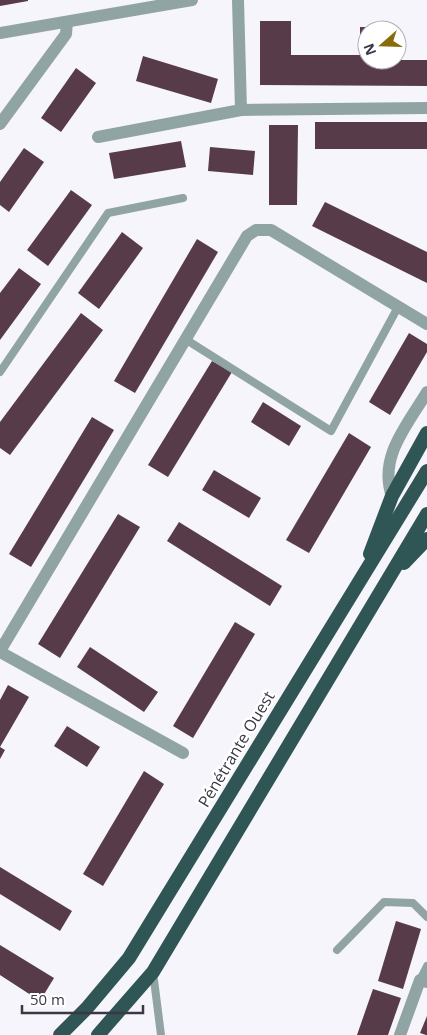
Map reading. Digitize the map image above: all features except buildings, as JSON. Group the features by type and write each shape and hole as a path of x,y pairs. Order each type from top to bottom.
{"highway":[{"path":"364,574 376,533 392,496 427,433"},
{"name":"Pénétrante Ouest","path":"60,1035 87,1008 129,958 427,471"},
{"path":"98,1035 153,972 427,514"},
{"path":"389,577 427,538"}],"street":[{"path":"0,33 192,0"},
{"path":"238,0 241,110"},
{"path":"0,124 66,34 67,22"},
{"path":"98,137 241,110 427,108"},
{"path":"183,753 0,652 244,240 252,232 261,229 271,230 427,324"},
{"path":"392,496 387,477 390,457 427,392"},
{"path":"400,1035 424,981"}],"lane":[{"path":"0,372 108,212 183,198"},
{"path":"185,339 331,431 398,307"},
{"path":"337,950 384,902 413,903 427,917"},
{"path":"424,981 427,966"},
{"path":"153,972 160,1035"}]}
